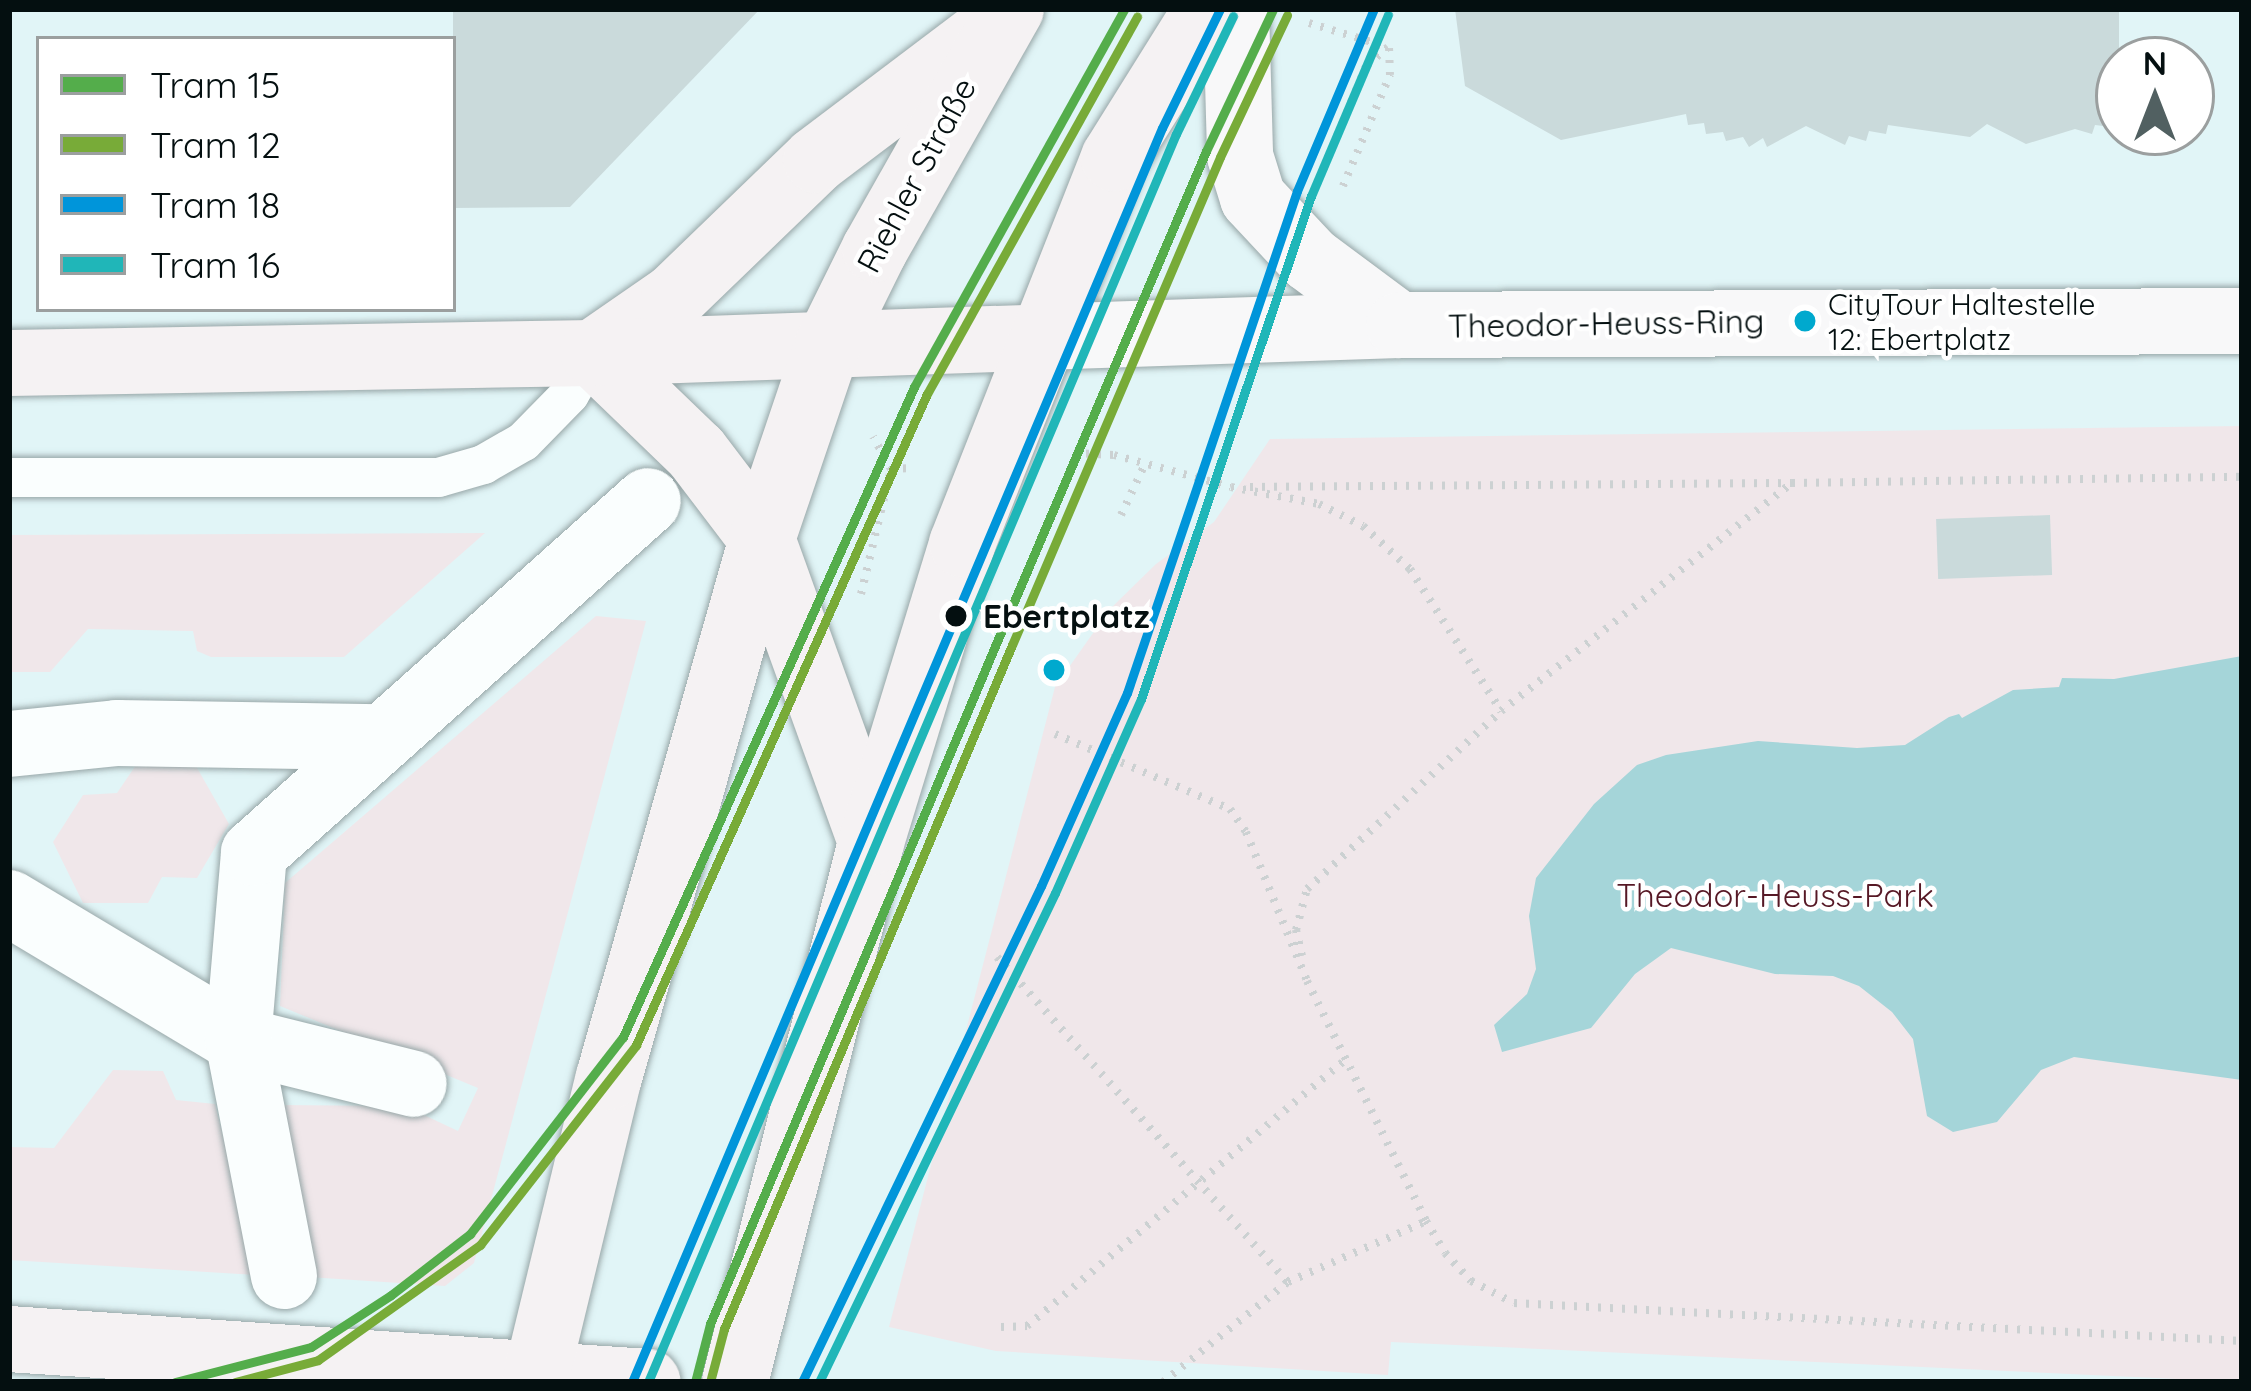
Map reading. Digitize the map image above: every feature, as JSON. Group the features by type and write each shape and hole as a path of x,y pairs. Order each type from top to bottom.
{"main road":[{"path":"735,1382 871,842 955,566 1114,158 1208,9"},
{"path":"1236,9 1240,156 1253,197 1310,259 1399,325"},
{"path":"592,353 674,297 816,160 1005,15"},
{"name":"Riehler Straße","path":"827,344 1005,15"},
{"name":"Theodor-Heuss-Ring","path":"1041,337 1399,325 2242,321"},
{"path":"9,363 592,353 1041,337"},
{"path":"536,1377 609,1076 762,538 827,344"},
{"path":"592,353 696,452 762,538 871,842"},
{"path":"9,1339 648,1382"}],"street":[{"path":"284,1276 238,1040 254,853 648,501"},
{"path":"9,744 117,733 380,737"},
{"path":"9,903 238,1040 414,1084"}],"lane":[{"path":"9,477 438,477 483,464 524,441 569,394 592,353"}],"path":[{"path":"1303,22 1388,47"},
{"path":"1314,191 1366,66 1388,47"},
{"path":"1336,200 1390,75 1388,47"},
{"path":"998,448 1114,455 1231,487 1319,504 1363,526 1410,569 1501,711"},
{"path":"1121,515 1144,464"},
{"path":"862,612 859,600 891,469"},
{"path":"1231,487 2242,477"},
{"path":"1307,981 1296,930 1307,889 1501,711 1792,483"},
{"path":"1055,734 1230,809 1246,832 1307,981 1444,1253 1472,1281 1514,1303 2242,1341"},
{"path":"997,957 1288,1282"},
{"path":"1001,1328 1027,1326 1201,1185 1347,1058"},
{"path":"1163,1382 1288,1282 1426,1221"}],"green space":[{"name":"Theodor-Heuss-Park","path":"2242,426 2242,1382 1391,1342 1388,1375 996,1351 889,1327 1055,687 1110,609 1156,564 1214,522 1270,439"},
{"path":"485,533 344,657 211,657 197,651 193,631 88,629 50,672 9,672 9,535"},
{"path":"596,616 646,621 474,1263 445,1286 308,1277 276,1105 405,1106 458,1131 478,1088 280,1006 285,883"},
{"path":"136,765 196,766 229,824 197,878 162,877 148,903 83,903 53,842 83,795 117,793"},
{"path":"113,1070 163,1071 176,1100 215,1104 257,1275 9,1260 9,1147 54,1148"}],"water":[{"path":"2242,656 2242,1080 2074,1057 2041,1070 1997,1122 1953,1132 1927,1116 1913,1039 1892,1012 1859,986 1833,976 1775,974 1671,948 1635,974 1591,1028 1502,1052 1494,1025 1527,994 1536,969 1529,916 1536,878 1594,804 1637,765 1666,755 1758,741 1857,748 1905,745 1949,717 1959,714 1962,718 2013,690 2059,687 2062,678 2114,679"}],"building":[{"path":"453,9 760,9 570,207 456,208"},
{"path":"1455,9 2119,9 2119,36 2095,36 2092,134 2075,129 2026,144 1987,124 1970,137 1888,125 1886,134 1869,131 1866,141 1849,136 1845,145 1806,126 1767,147 1763,138 1749,147 1743,137 1726,141 1723,132 1706,134 1704,123 1688,125 1686,114 1561,140 1465,86"},
{"path":"2050,515 2052,575 1938,579 1936,519"}],"tram line":[{"name":"15","path":"175,1382 311,1347 391,1295 470,1234 623,1037 914,387 1124,9"},
{"name":"18","path":"632,1382 1162,128 1220,9"},
{"name":"15","path":"695,1382 710,1324 998,639 1206,151 1273,9"},
{"name":"18","path":"802,1382 1041,886 1127,693 1297,191 1374,9"},
{"name":"12","path":"710,1382 724,1329 1012,645 1220,157 1287,15"},
{"name":"16","path":"819,1382 1055,893 1141,699 1311,196 1388,15"},
{"name":"12","path":"235,1382 318,1360 480,1245 636,1045 927,394 1137,16"},
{"name":"16","path":"648,1382 1176,134 1233,16"}],"place":[{"name":"CityTour Haltestelle 12: Ebertplatz","path":"1805,321"},
{"name":"Ebertplatz","path":"956,616"}]}
